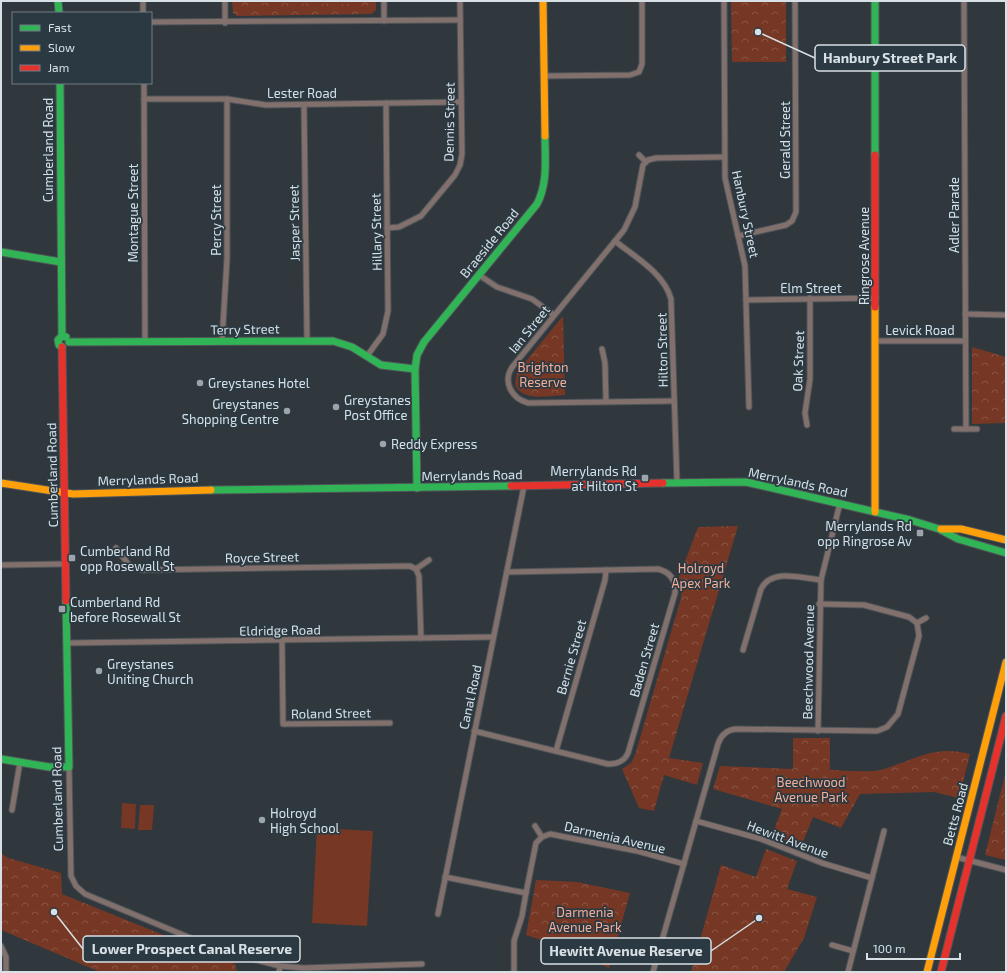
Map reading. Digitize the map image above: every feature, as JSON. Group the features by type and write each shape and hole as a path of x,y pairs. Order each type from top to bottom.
{"main road":[{"path":"58,1 59,12"},
{"name":"Braeside Road","path":"417,488 415,369 416,359 421,345 537,204 543,193 545,177 543,1"},
{"name":"Ringrose Avenue","path":"875,1 875,512"},
{"name":"Cumberland Road","path":"60,84 62,336"},
{"path":"1,252 61,262"},
{"path":"62,336 67,338 69,342 67,346 62,347 58,342 62,336"},
{"name":"Terry Street","path":"69,342 307,340 342,342 384,366 415,369"},
{"name":"Cumberland Road","path":"62,347 69,767"},
{"name":"Merrylands Road","path":"1,483 64,493 277,488 417,488 746,482 910,520 939,529 958,539 1006,553"},
{"name":"Merrylands Road","path":"939,529 961,529 1006,540"},
{"name":"Betts Road","path":"927,972 1006,662"},
{"name":"Betts Road","path":"941,972 1006,716"},
{"path":"1,759 49,767 69,767"}],"street":[{"path":"143,1 143,12"},
{"path":"225,1 225,23"},
{"path":"384,1 384,21"},
{"name":"Dennis Street","path":"387,228 399,227 420,218 457,172 462,154 460,1"},
{"path":"544,76 630,76 639,72 642,64 642,1"},
{"name":"Hanbury Street","path":"724,1 724,157 726,185 745,266 749,407"},
{"name":"Gerald Street","path":"738,236 786,225 792,221 796,212 795,1"},
{"name":"Adler Parade","path":"964,1 966,429"},
{"path":"152,22 225,23 460,20"},
{"path":"639,72 643,76"},
{"name":"Montague Street","path":"144,84 145,342"},
{"name":"Lester Road","path":"144,99 227,99 265,105 461,102"},
{"name":"Percy Street","path":"222,341 227,259 227,99"},
{"name":"Hillary Street","path":"367,356 383,334 387,324 388,311 386,103"},
{"name":"Jasper Street","path":"304,105 307,340"},
{"path":"640,155 646,162 656,158 724,157"},
{"name":"Ian Street","path":"646,162 642,168 635,207 624,230 511,369 508,378 511,391 518,398 528,403 674,400"},
{"name":"Hilton Street","path":"615,242 658,275 669,292 672,307 677,483"},
{"path":"479,274 497,287 532,299 554,316"},
{"name":"Oak Street","path":"807,425 805,413 810,379 810,298"},
{"name":"Elm Street","path":"746,300 876,298"},
{"path":"965,314 1006,315"},
{"name":"Levick Road","path":"876,341 965,341"},
{"path":"602,348 605,363 606,402"},
{"path":"954,429 977,429"},
{"name":"Canal Road","path":"438,914 524,486"},
{"name":"Beechwood Avenue","path":"725,733 736,729 818,731 821,580 840,503"},
{"name":"Royce Street","path":"116,548 129,565 142,570 407,565 416,569"},
{"path":"420,638 419,576 416,569 429,560"},
{"path":"1,565 65,564"},
{"name":"Bernie Street","path":"556,751 605,580 606,570"},
{"name":"Baden Street","path":"474,731 608,764 618,763 626,758 675,589 673,580 662,570 507,572"},
{"path":"764,574 768,580"},
{"path":"743,650 761,589 768,580 778,576 821,580"},
{"path":"818,731 877,731 887,727 893,722 898,714 919,636 917,623 909,617 864,605 820,604"},
{"path":"917,623 926,618"},
{"name":"Eldridge Road","path":"67,643 494,637"},
{"name":"Roland Street","path":"282,641 283,724 390,723"},
{"path":"653,972 718,744 725,733 722,728"},
{"path":"12,810 20,762"},
{"name":"Cumberland Road","path":"69,767 71,873 73,882 79,890 88,896 224,952 280,966 304,968 422,964"},
{"name":"Hewitt Avenue","path":"696,821 761,839 816,861 872,878"},
{"path":"514,972 514,941 522,916 535,846 542,837 535,826"},
{"path":"848,972 884,831"},
{"name":"Darmenia Avenue","path":"542,837 554,834 637,851 684,864"},
{"path":"956,857 1006,870"},
{"path":"445,877 526,893"},
{"path":"832,945 853,951"},
{"path":"1,946 6,957 6,972"},
{"path":"279,972 280,966"}],"green space":[{"path":"232,1 376,1 376,10 371,14 237,16 233,13"},
{"path":"255,1 356,1 355,4 255,3"},
{"path":"731,1 786,1 786,62 732,62"},
{"name":"Brighton Reserve","path":"563,316 565,395 537,397 524,394 515,385 517,372"},
{"path":"972,347 1006,357 1006,423 972,424"},
{"name":"Holroyd Apex Park","path":"738,526 669,758 703,763 697,785 664,775 654,811 639,808 622,769 631,763 635,755 681,598 682,586 679,577 698,527"},
{"name":"Beechwood Avenue Park","path":"793,738 830,738 830,770 875,771 934,752 957,751 970,754 959,798 934,792 860,794 841,828 813,817 801,847 772,835 782,809 713,789 720,766 793,769"},
{"path":"1006,771 1006,860 985,855"},
{"path":"122,803 136,804 135,829 121,828"},
{"path":"140,805 154,805 152,830 138,830"},
{"path":"317,828 373,831 367,926 312,923"},
{"path":"766,849 797,861 787,889 817,897 804,938 784,972 691,972 721,865 756,877"},
{"path":"1,853 8,858 61,873 62,894 235,964 237,972 100,972 1,930"},
{"name":"Darmenia Avenue Park","path":"536,880 577,882 630,893 609,968 560,946 526,935"}],"traffic: fast":[{"path":"58,1 59,12"},
{"path":"875,1 875,155"},
{"path":"60,84 62,336"},
{"path":"417,488 415,369 417,355 424,342 537,204 543,188 545,136"},
{"path":"1,252 61,262"},
{"path":"62,347 59,345 58,340 62,336 66,337"},
{"path":"69,342 333,341 352,347 381,365 415,369"},
{"path":"663,483 746,482 910,520 939,529 958,539 1006,553"},
{"path":"211,490 511,486"},
{"path":"1,759 49,767 69,767 66,601"}],"traffic: slow":[{"path":"543,1 545,136"},
{"path":"875,307 875,512"},
{"path":"1,483 73,494 211,490"},
{"path":"941,529 961,529 1006,540"},
{"path":"927,972 1006,662"}],"traffic: jam":[{"path":"875,155 875,307"},
{"path":"62,347 66,601"},
{"path":"511,486 663,483"},
{"path":"941,972 1006,716"}],"place":[{"name":"Hanbury Street Park","path":"758,32"},
{"name":"Greystanes Hotel","path":"200,383"},
{"name":"Greystanes Post Office","path":"336,407"},
{"name":"Greystanes Shopping Centre","path":"287,411"},
{"name":"Reddy Express","path":"383,444"},
{"name":"Merrylands Rd at Hilton St","path":"645,478"},
{"name":"Merrylands Rd opp Ringrose Av","path":"920,533"},
{"name":"Cumberland Rd opp Rosewall St","path":"72,558"},
{"name":"Cumberland Rd before Rosewall St","path":"62,609"},
{"name":"Greystanes Uniting Church","path":"99,671"},
{"name":"Holroyd High School","path":"262,820"},
{"name":"Lower Prospect Canal Reserve","path":"54,912"},
{"name":"Hewitt Avenue Reserve","path":"759,918"}]}
